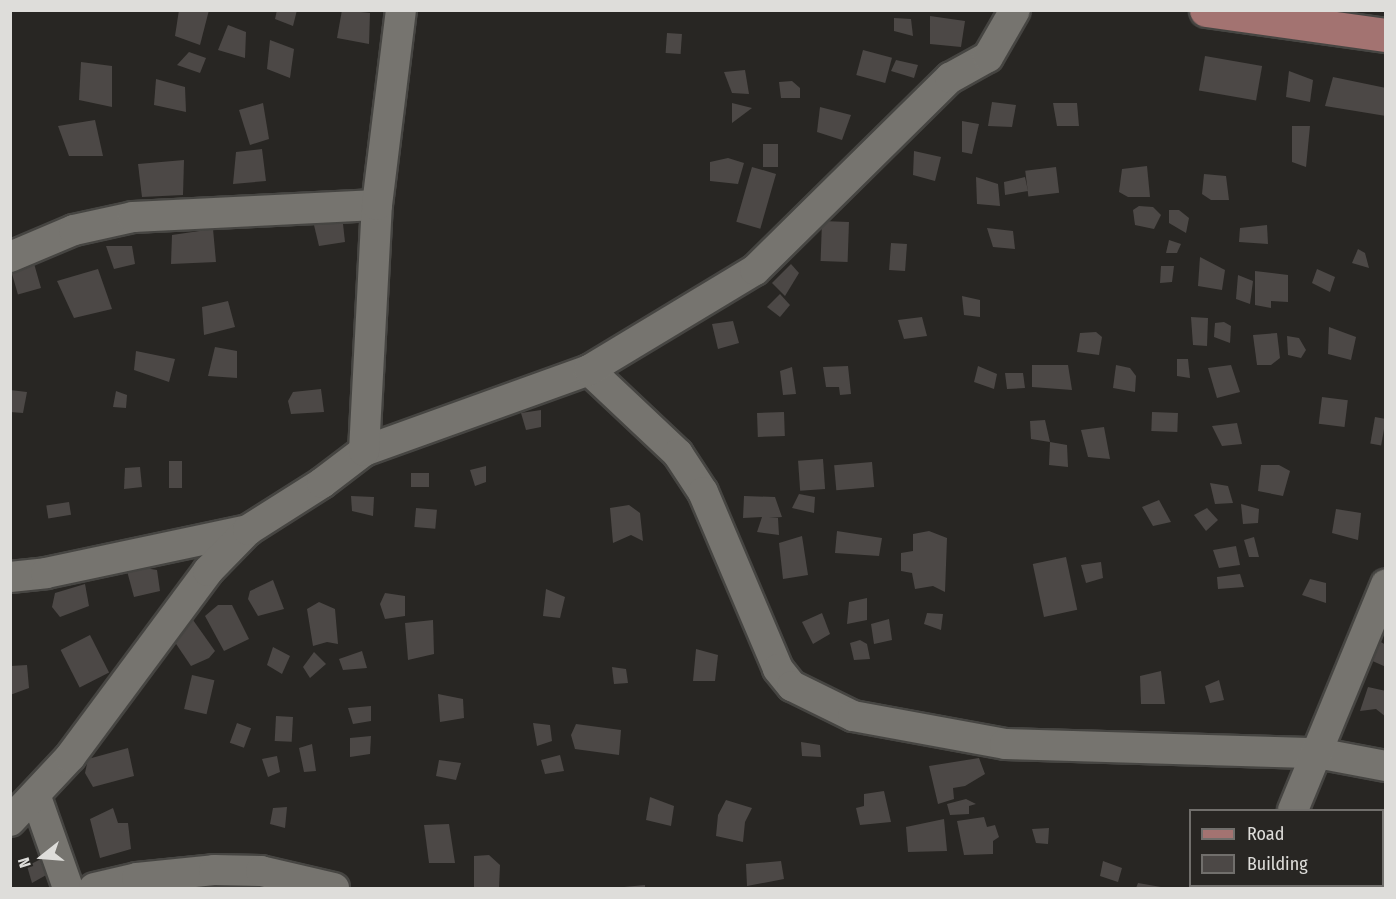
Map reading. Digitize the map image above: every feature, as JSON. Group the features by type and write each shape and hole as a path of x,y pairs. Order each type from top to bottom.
{"main road":[{"path":"1206,10 1293,16 1386,35"}],"street":[{"path":"364,451 377,205 401,10"},
{"path":"10,821 36,797 70,757 208,571 248,530 322,483 364,451 589,370 755,270 950,78 988,57 1015,10"},
{"path":"10,257 74,230 133,217 377,205"},
{"path":"589,370 678,454 703,492 766,647 792,686 853,716 1005,744 1317,753 1386,766"},
{"path":"10,577 46,573 248,530"},
{"path":"1293,809 1386,584"},
{"path":"36,797 68,888"},
{"path":"94,888 137,878 214,870 261,871 334,888"}],"building":[{"path":"179,10 209,10 200,45 175,36"},
{"path":"277,10 297,10 293,26 275,19"},
{"path":"342,10 370,13 369,44 337,38"},
{"path":"930,16 965,21 961,47 930,44"},
{"path":"894,18 911,19 913,36 894,31"},
{"path":"228,25 246,32 245,58 218,50"},
{"path":"667,33 682,34 681,54 666,53"},
{"path":"270,40 294,49 290,78 267,69"},
{"path":"863,50 892,58 885,83 856,75"},
{"path":"189,52 206,58 200,73 177,65"},
{"path":"1205,56 1262,66 1256,101 1199,90"},
{"path":"896,60 918,65 914,78 891,71"},
{"path":"81,62 112,66 112,107 79,100"},
{"path":"745,70 749,94 732,93 724,72"},
{"path":"1289,71 1313,80 1310,102 1286,97"},
{"path":"1333,77 1386,88 1386,116 1325,106"},
{"path":"156,79 185,87 186,112 154,105"},
{"path":"792,81 800,88 800,98 781,98 779,82"},
{"path":"992,102 1016,105 1012,127 988,126"},
{"path":"263,103 269,139 250,145 239,110"},
{"path":"732,103 752,108 732,123"},
{"path":"1053,103 1077,103 1079,126 1057,126"},
{"path":"820,107 851,115 842,140 817,132"},
{"path":"95,120 103,156 69,156 58,126"},
{"path":"962,121 979,124 972,154 962,152"},
{"path":"1292,126 1310,126 1306,167 1292,162"},
{"path":"763,144 778,144 778,167 763,167"},
{"path":"262,149 266,181 233,184 236,152"},
{"path":"914,151 941,157 935,181 913,175"},
{"path":"728,158 744,163 738,184 710,181 710,162"},
{"path":"184,160 183,195 142,197 138,164"},
{"path":"1147,166 1150,197 1128,197 1119,192 1122,169"},
{"path":"752,167 776,174 760,229 736,222"},
{"path":"1056,167 1059,193 1028,197 1025,171"},
{"path":"1204,174 1226,176 1229,200 1211,200 1202,194"},
{"path":"976,177 998,184 1000,206 977,204"},
{"path":"1025,177 1028,191 1005,195 1004,182"},
{"path":"1139,206 1153,207 1161,215 1154,229 1135,225 1133,210"},
{"path":"1169,210 1179,210 1189,218 1186,233 1169,223"},
{"path":"342,215 345,242 319,246 313,221"},
{"path":"822,221 849,222 848,262 821,261"},
{"path":"1267,225 1268,244 1239,242 1240,228"},
{"path":"987,228 1013,231 1015,249 993,247"},
{"path":"213,229 216,262 171,264 172,235"},
{"path":"1169,240 1181,244 1177,253 1166,253"},
{"path":"891,243 907,244 905,271 889,270"},
{"path":"106,246 132,246 135,264 114,269"},
{"path":"1358,249 1365,253 1369,268 1352,263"},
{"path":"1200,257 1225,270 1222,290 1198,286"},
{"path":"33,260 41,288 18,294 10,267"},
{"path":"791,264 799,273 785,296 772,283"},
{"path":"1161,266 1174,266 1172,282 1160,283"},
{"path":"98,269 112,309 74,318 57,281"},
{"path":"1317,269 1335,277 1330,292 1312,283"},
{"path":"1255,271 1288,275 1288,302 1271,301 1271,308 1255,305"},
{"path":"1238,275 1253,281 1250,304 1236,299"},
{"path":"780,294 790,305 780,317 767,307"},
{"path":"962,296 980,300 980,317 964,315"},
{"path":"228,301 235,327 204,335 202,307"},
{"path":"922,317 927,336 904,339 898,320"},
{"path":"1191,317 1208,318 1207,346 1193,345"},
{"path":"733,321 739,343 718,349 712,324"},
{"path":"1224,322 1231,326 1230,343 1214,337 1215,323"},
{"path":"1329,327 1356,337 1351,360 1328,354"},
{"path":"1096,332 1102,337 1099,355 1077,352 1080,333"},
{"path":"1277,333 1280,358 1271,365 1257,365 1253,335"},
{"path":"1287,336 1299,338 1306,350 1301,358 1288,355"},
{"path":"215,347 237,351 237,378 208,376"},
{"path":"136,351 175,359 169,382 134,370"},
{"path":"1177,359 1188,359 1190,378 1177,376"},
{"path":"1032,365 1068,365 1072,390 1032,387"},
{"path":"1116,365 1130,368 1136,376 1135,392 1113,388"},
{"path":"1231,365 1240,392 1217,398 1208,368"},
{"path":"848,366 851,394 840,395 839,387 826,387 823,367"},
{"path":"978,366 997,374 994,389 974,382"},
{"path":"792,367 796,394 783,395 780,371"},
{"path":"1005,373 1023,373 1025,388 1007,389"},
{"path":"321,389 324,412 291,414 288,401 293,392"},
{"path":"10,390 27,392 23,413 10,412"},
{"path":"116,391 127,395 126,408 113,407"},
{"path":"1322,397 1348,400 1345,427 1319,424"},
{"path":"541,410 541,427 526,430 521,413"},
{"path":"784,412 785,436 758,437 757,413"},
{"path":"1152,412 1178,413 1177,432 1151,431"},
{"path":"1375,417 1386,419 1381,445 1370,444"},
{"path":"1045,420 1050,442 1031,439 1030,421"},
{"path":"1237,423 1242,444 1222,446 1212,426"},
{"path":"1104,427 1110,459 1088,457 1081,430"},
{"path":"1050,442 1067,445 1068,467 1049,465"},
{"path":"823,459 825,489 800,491 798,461"},
{"path":"169,461 182,461 182,488 169,488"},
{"path":"872,462 874,487 836,490 834,465"},
{"path":"1261,465 1279,465 1290,471 1283,496 1258,491"},
{"path":"486,466 486,482 475,486 470,470"},
{"path":"140,467 142,487 124,489 125,468"},
{"path":"411,473 429,473 429,487 411,487"},
{"path":"1210,483 1228,486 1233,503 1215,504"},
{"path":"799,494 815,497 814,513 792,508"},
{"path":"351,496 374,497 373,516 352,511"},
{"path":"744,496 775,497 782,517 769,518 778,518 779,535 757,532 762,517 743,518"},
{"path":"1159,500 1171,522 1153,526 1142,507"},
{"path":"69,502 71,515 48,518 46,506"},
{"path":"1241,504 1259,509 1258,523 1243,524"},
{"path":"629,505 640,513 643,541 631,535 613,543 610,508"},
{"path":"416,508 437,510 435,529 414,527"},
{"path":"1207,508 1218,520 1206,531 1194,515"},
{"path":"1336,509 1361,513 1358,540 1332,533"},
{"path":"837,531 882,538 879,556 835,553"},
{"path":"929,531 947,538 945,592 933,586 915,589 912,573 901,571 901,553 913,551 913,534"},
{"path":"802,536 808,575 783,579 779,543"},
{"path":"1254,537 1259,557 1249,557 1244,540"},
{"path":"1236,546 1240,565 1219,568 1213,550"},
{"path":"1066,557 1077,610 1044,617 1033,564"},
{"path":"1101,562 1103,578 1086,583 1081,565"},
{"path":"145,568 157,570 160,591 134,597 127,571"},
{"path":"1240,574 1244,587 1218,589 1217,577"},
{"path":"1310,579 1326,583 1326,603 1302,595"},
{"path":"273,580 284,609 258,616 248,599 250,591"},
{"path":"85,584 89,606 60,617 52,607 55,593"},
{"path":"546,589 565,597 560,618 543,616"},
{"path":"385,593 405,596 405,616 385,619 380,604"},
{"path":"867,598 867,620 847,624 849,602"},
{"path":"319,602 335,609 338,644 327,642 313,646 307,609"},
{"path":"218,605 232,605 249,639 224,651 205,616"},
{"path":"822,613 830,634 813,644 802,622"},
{"path":"927,613 943,614 941,630 924,624"},
{"path":"889,619 892,640 874,644 871,624"},
{"path":"182,620 193,620 215,651 209,658 191,666 168,632"},
{"path":"433,620 434,654 408,660 405,623"},
{"path":"90,635 109,672 80,687 61,650"},
{"path":"1374,638 1386,645 1386,667 1368,659"},
{"path":"860,640 867,644 870,659 854,660 850,643"},
{"path":"273,647 290,656 282,674 267,665"},
{"path":"696,649 718,655 715,681 693,681"},
{"path":"362,651 367,668 343,670 339,659"},
{"path":"314,652 326,664 310,678 303,667"},
{"path":"27,665 29,688 10,695 10,666"},
{"path":"612,667 626,669 628,683 614,684"},
{"path":"1161,671 1165,704 1141,704 1140,676"},
{"path":"192,675 214,680 207,714 184,709"},
{"path":"1219,680 1224,700 1210,703 1205,686"},
{"path":"1368,687 1386,691 1386,717 1376,709 1360,711"},
{"path":"438,694 463,699 464,718 440,722"},
{"path":"371,706 371,721 353,724 348,708"},
{"path":"276,716 293,717 292,742 275,741"},
{"path":"237,723 251,728 244,748 230,743"},
{"path":"533,723 550,725 552,741 537,746"},
{"path":"576,724 621,730 619,755 575,749 571,735"},
{"path":"371,736 370,754 350,757 350,738"},
{"path":"801,742 820,745 821,757 802,756"},
{"path":"312,744 316,771 304,772 299,748"},
{"path":"128,748 134,776 93,787 85,773 88,759"},
{"path":"560,755 564,771 545,774 541,760"},
{"path":"277,756 280,772 268,777 262,759"},
{"path":"979,758 985,774 965,786 953,788 954,799 938,804 929,766"},
{"path":"439,760 461,763 456,780 436,776"},
{"path":"884,791 891,822 860,825 856,808 864,806 864,794"},
{"path":"650,797 674,806 671,826 646,820"},
{"path":"966,799 976,804 969,806 969,814 950,815 947,804"},
{"path":"726,800 752,808 745,822 743,842 716,836 718,815"},
{"path":"287,807 285,828 270,824 273,808"},
{"path":"113,808 118,823 128,823 131,849 100,858 90,819"},
{"path":"984,817 987,827 995,825 999,837 993,841 993,854 964,855 957,821"},
{"path":"944,819 947,851 908,852 906,827"},
{"path":"449,824 455,863 429,863 424,825"},
{"path":"1049,828 1048,844 1036,843 1032,829"},
{"path":"489,855 500,865 499,888 474,887 474,856"},
{"path":"43,858 48,874 32,883 27,866"},
{"path":"781,861 784,879 747,886 746,864"},
{"path":"1103,861 1122,868 1118,882 1100,876"},
{"path":"240,873 244,888 223,888 221,879"},
{"path":"218,878 220,888 191,888 191,885"},
{"path":"1138,883 1161,887 1161,888 1136,888"},
{"path":"645,885 645,888 624,888 624,887"}]}
